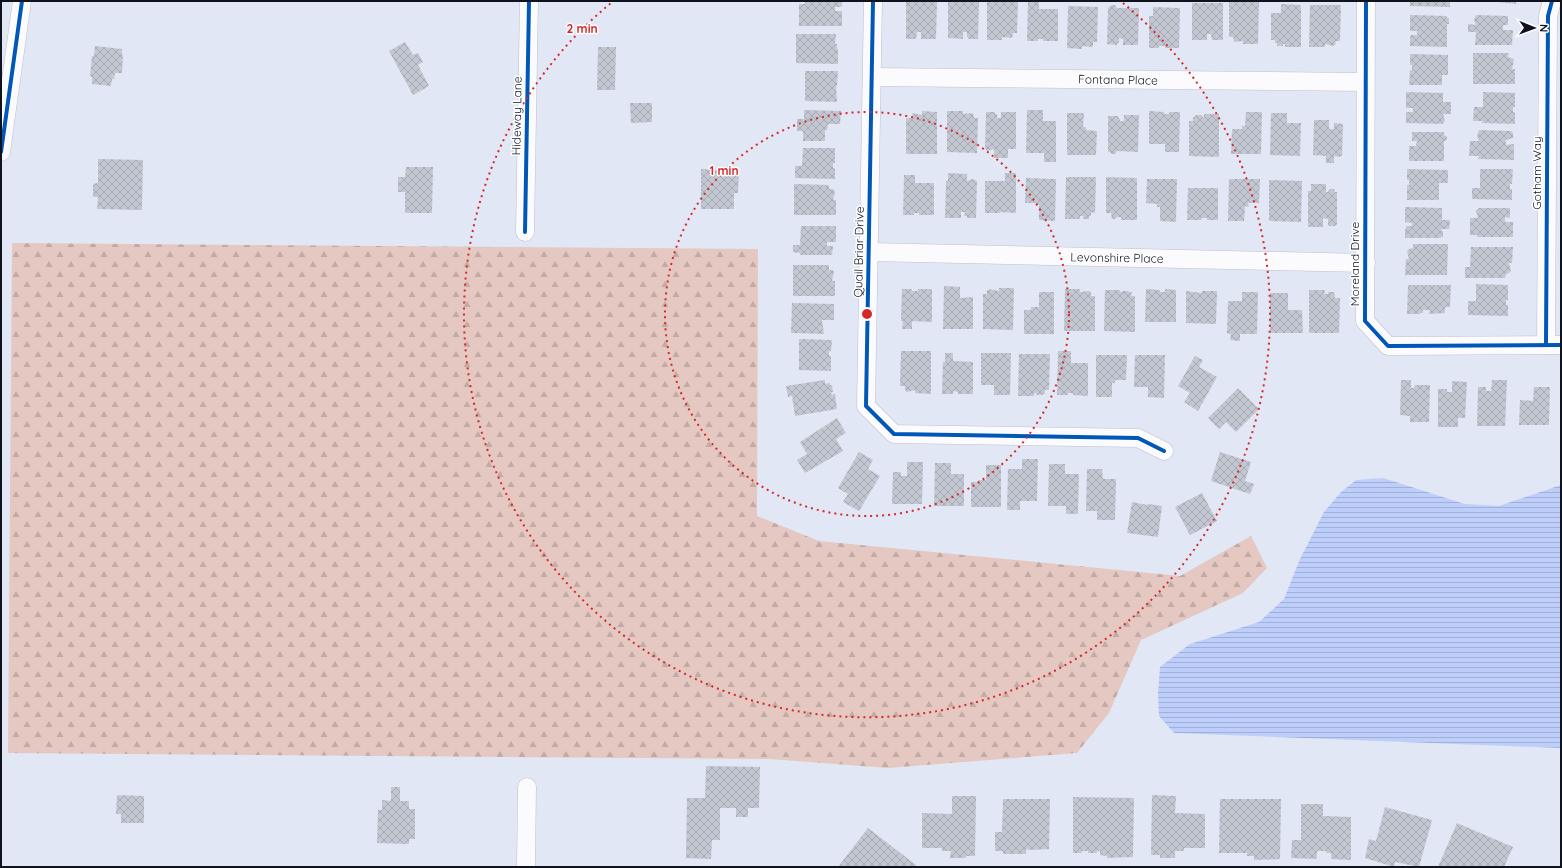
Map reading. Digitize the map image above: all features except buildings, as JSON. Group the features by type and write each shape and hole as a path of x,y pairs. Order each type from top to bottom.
{"street":[{"path":"1,152 22,1"},
{"name":"Hideway Lane","path":"525,232 529,1"},
{"name":"Quail Briar Drive","path":"873,1 866,406 894,434 1138,438 1164,452"},
{"name":"Moreland Drive","path":"1366,1 1365,322 1388,346 1554,345"},
{"name":"Gotham Way","path":"1552,1 1548,16 1554,345"},
{"name":"Fontana Place","path":"872,77 1365,82"},
{"name":"Levonshire Place","path":"869,252 1366,263"},
{"path":"526,867 527,787"}],"green space":[{"path":"12,243 758,249 757,516 819,541 1180,576 1251,536 1267,568 1243,593 1141,640 1109,713 1077,753 888,768 770,759 8,753"}],"water":[{"path":"1383,478 1465,504 1499,506 1561,485 1561,748 1174,733 1159,716 1158,694 1160,667 1190,644 1259,622 1284,599 1300,559 1324,512 1341,492 1356,480"}],"cycle path":[{"path":"1,152 22,1"},
{"path":"525,232 529,1"},
{"path":"873,1 866,406 894,434 1138,438 1164,451"},
{"path":"1366,1 1365,321 1388,346 1561,345"},
{"path":"1546,345 1548,16 1552,1"}]}
